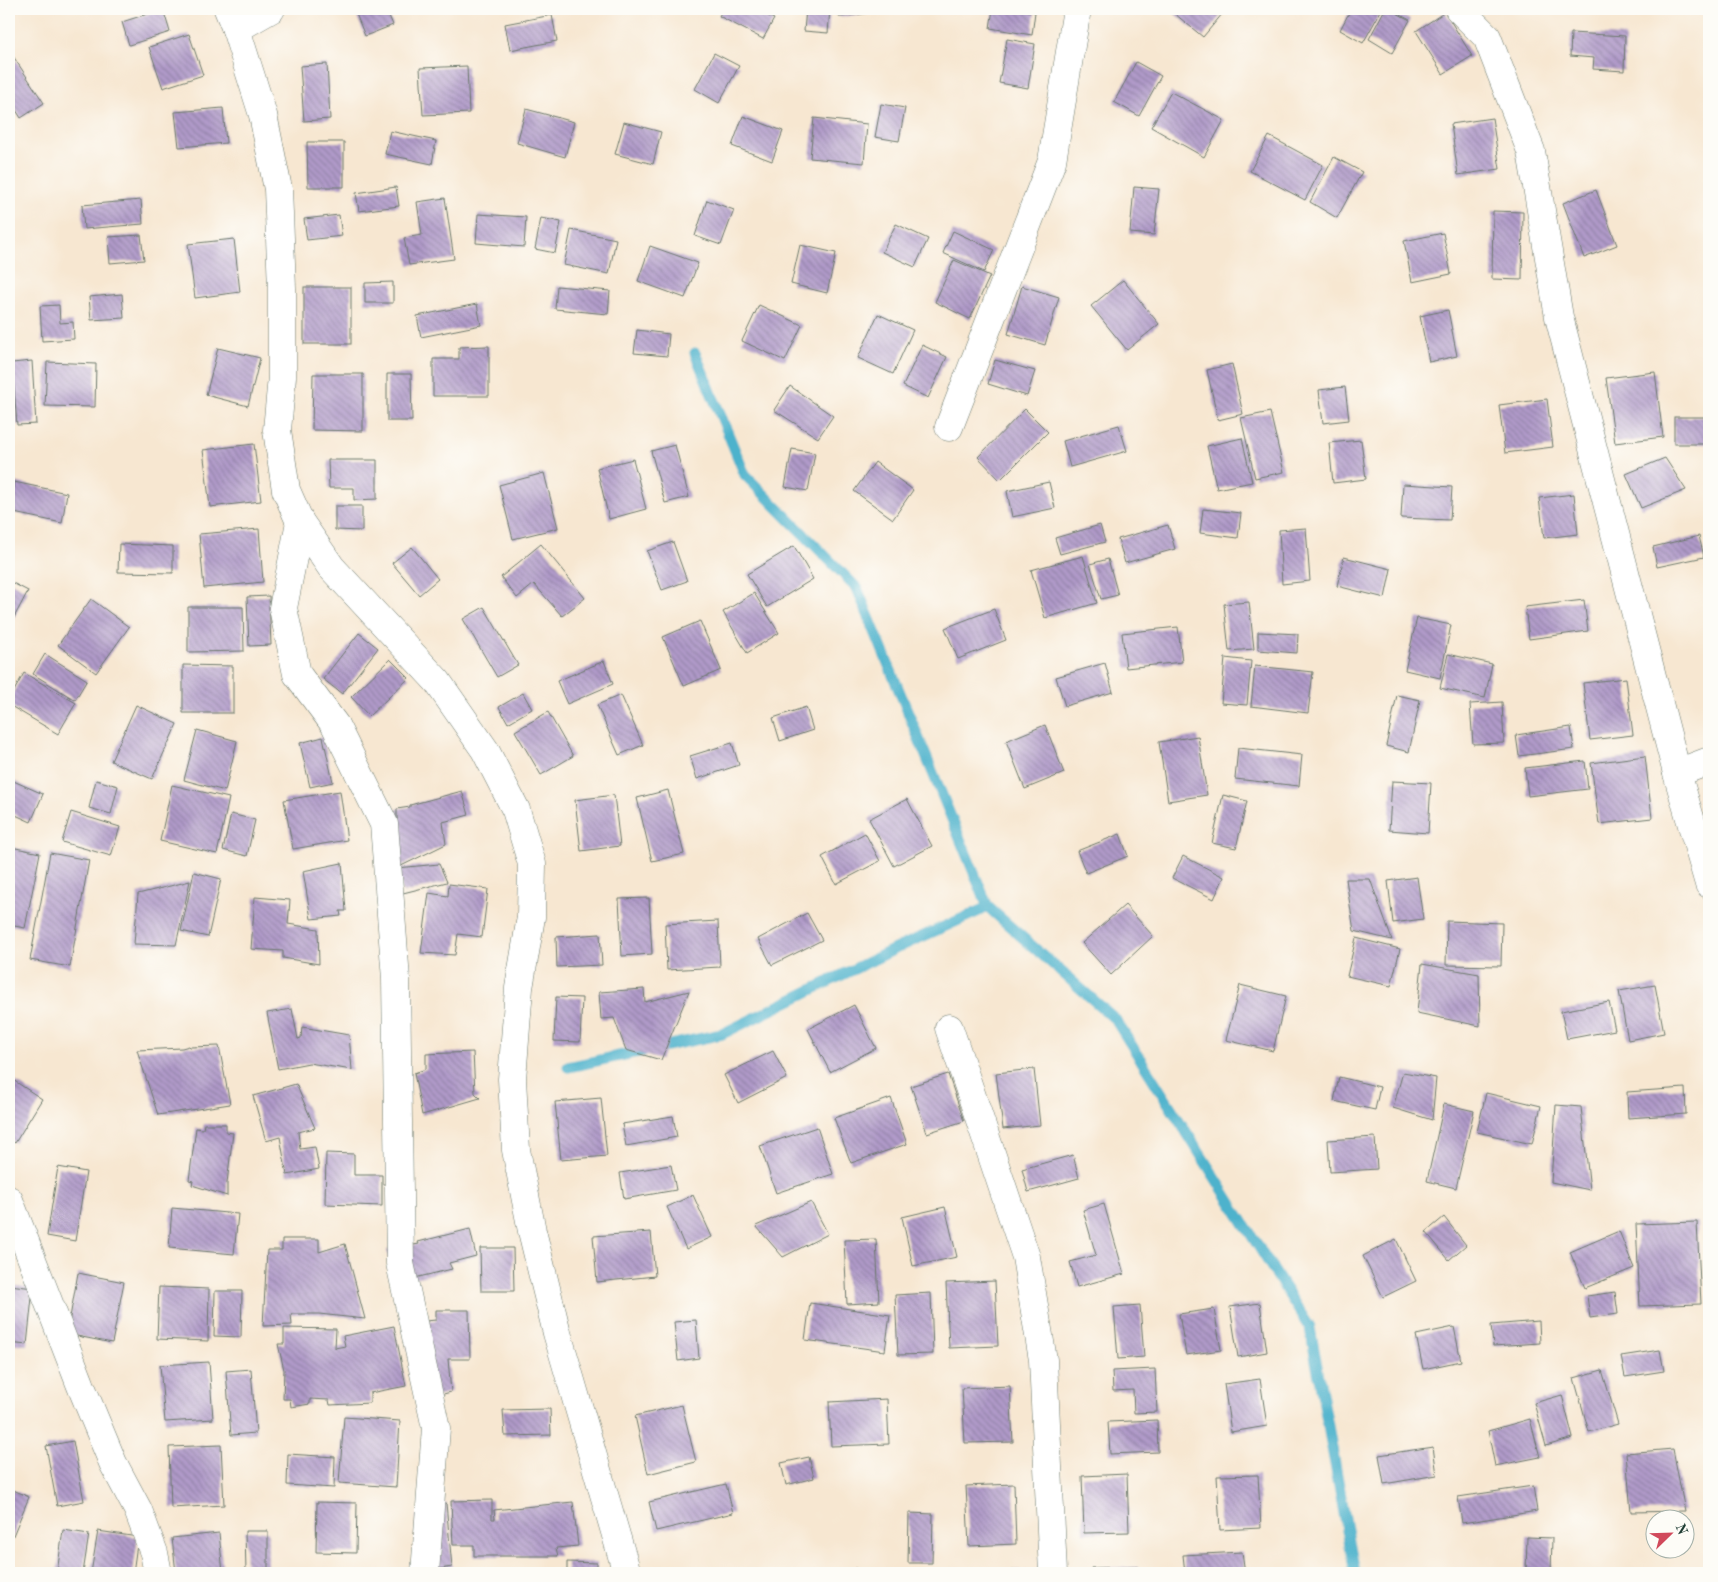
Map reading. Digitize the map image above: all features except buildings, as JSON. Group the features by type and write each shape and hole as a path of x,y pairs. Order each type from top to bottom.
{"street":[{"path":"272,9 232,19 263,115 278,189 282,298 282,377 277,430 286,490 300,522 331,567 437,681 485,750 516,810 532,864 531,917 519,988 512,1079 516,1150 532,1231 557,1333 627,1573"},
{"path":"949,427 1052,161 1077,9"},
{"path":"1459,9 1487,37 1531,151 1559,317 1677,773 1709,884"},
{"path":"300,522 283,608 297,674 335,725 384,824 396,979 400,1263 436,1428 425,1573"},
{"path":"1677,773 1709,761"},
{"path":"949,1028 1026,1257 1043,1360 1053,1573"},
{"path":"9,1200 113,1463 138,1510 154,1553 158,1573"}],"waterway":[{"path":"695,353 745,475 857,588 988,907 1115,1019 1310,1328 1355,1573"},
{"path":"568,1067 722,1034 897,948 988,907"}]}
